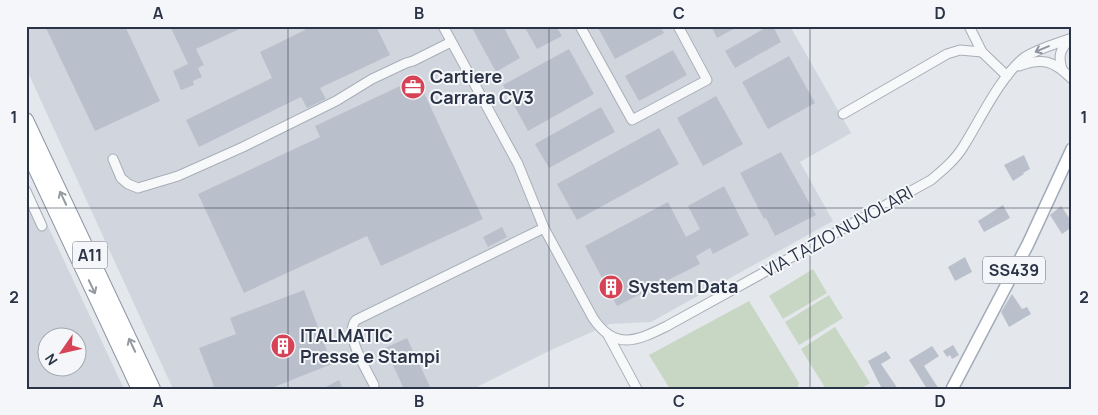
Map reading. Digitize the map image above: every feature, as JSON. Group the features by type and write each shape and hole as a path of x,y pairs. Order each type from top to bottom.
{"highway":[{"name":"A11","path":"26,120 153,389"},
{"name":"A11","path":"26,148 139,389"}],"main road":[{"name":"SS439","path":"952,389 1028,244 1072,149"}],"street":[{"path":"443,26 518,164 544,228 593,318 608,335 637,389"},
{"path":"580,26 632,120 707,80 678,26"},
{"path":"969,26 982,52 1007,76"},
{"path":"1062,69 1060,55 1063,47 1070,39"},
{"name":"VIA TAZIO NUVOLARI","path":"608,335 624,340 636,340 646,337 931,180 947,166 962,148 1007,76 1022,59 1030,54 1070,39"},
{"path":"113,160 121,178 128,184 138,188 178,176 268,135 336,101 372,79 451,42"},
{"path":"843,114 947,54 960,50 982,52"},
{"path":"1016,67 1031,62 1044,61 1062,69 1072,79"},
{"path":"26,191 42,226"},
{"path":"374,385 356,349 352,334 353,323 356,320 544,228"}],"shaded area":[{"path":"26,26 790,26 851,133 800,162 833,221 651,322 610,324 551,350 473,389 173,389 26,68"},
{"path":"26,179 124,389 26,389"}],"green space":[{"path":"813,269 827,293 783,319 769,296"},
{"path":"829,295 843,318 799,345 785,322"},
{"path":"749,301 799,383 797,389 670,389 649,355"},
{"path":"835,327 870,383 861,389 826,389 801,349"}],"building":[{"path":"45,26 125,26 160,101 95,131"},
{"path":"170,26 246,26 196,49 204,65 198,68 202,77 193,81 194,85 181,90 173,71 188,64"},
{"path":"304,26 376,26 390,55 320,88 326,99 307,108 301,97 199,147 186,120 272,78 260,52 305,30"},
{"path":"471,26 503,26 520,58 496,72"},
{"path":"524,26 556,26 562,36 537,49"},
{"path":"597,26 660,26 664,33 615,59"},
{"path":"711,26 739,26 717,38"},
{"path":"769,26 773,26 781,42 735,68 725,51"},
{"path":"569,49 594,94 528,131 503,85"},
{"path":"673,50 687,75 639,101 625,76"},
{"path":"789,56 815,103 768,129 742,82"},
{"path":"417,78 483,219 381,266 367,236 244,293 198,194 320,137 315,126"},
{"path":"716,96 743,144 703,166 677,118"},
{"path":"601,107 615,132 549,168 535,144"},
{"path":"659,128 679,164 577,220 557,184"},
{"path":"781,152 816,215 775,236 740,173"},
{"path":"1024,155 1030,169 1013,181 1004,165"},
{"path":"724,186 749,235 713,254 710,248 696,256 700,264 617,306 585,246 668,202 686,237 700,229 688,206"},
{"path":"1003,205 1010,218 984,232 978,221"},
{"path":"1061,206 1072,222 1072,227 1062,234 1050,215"},
{"path":"502,227 507,237 488,247 483,237"},
{"path":"965,257 972,272 955,281 948,267"},
{"name":"ITALMATIC Presse e Stampi","path":"304,290 332,364 269,389 215,389 199,348 236,334 230,318"},
{"path":"1012,294 1022,309 1027,307 1031,314 1009,327 1001,312"},
{"path":"407,338 431,389 404,389 385,348"},
{"path":"953,345 959,355 952,359 950,355 947,357 943,351"},
{"path":"932,346 939,356 924,366 939,389 927,389 909,360"},
{"path":"886,351 891,358 881,364 898,389 882,389 868,361"},
{"path":"339,380 343,389 322,389"}],"place":[{"name":"Cartiere Carrara CV3","path":"413,87"},
{"name":"System Data","path":"611,287"},
{"name":"ITALMATIC Presse e Stampi","path":"283,346"}]}
